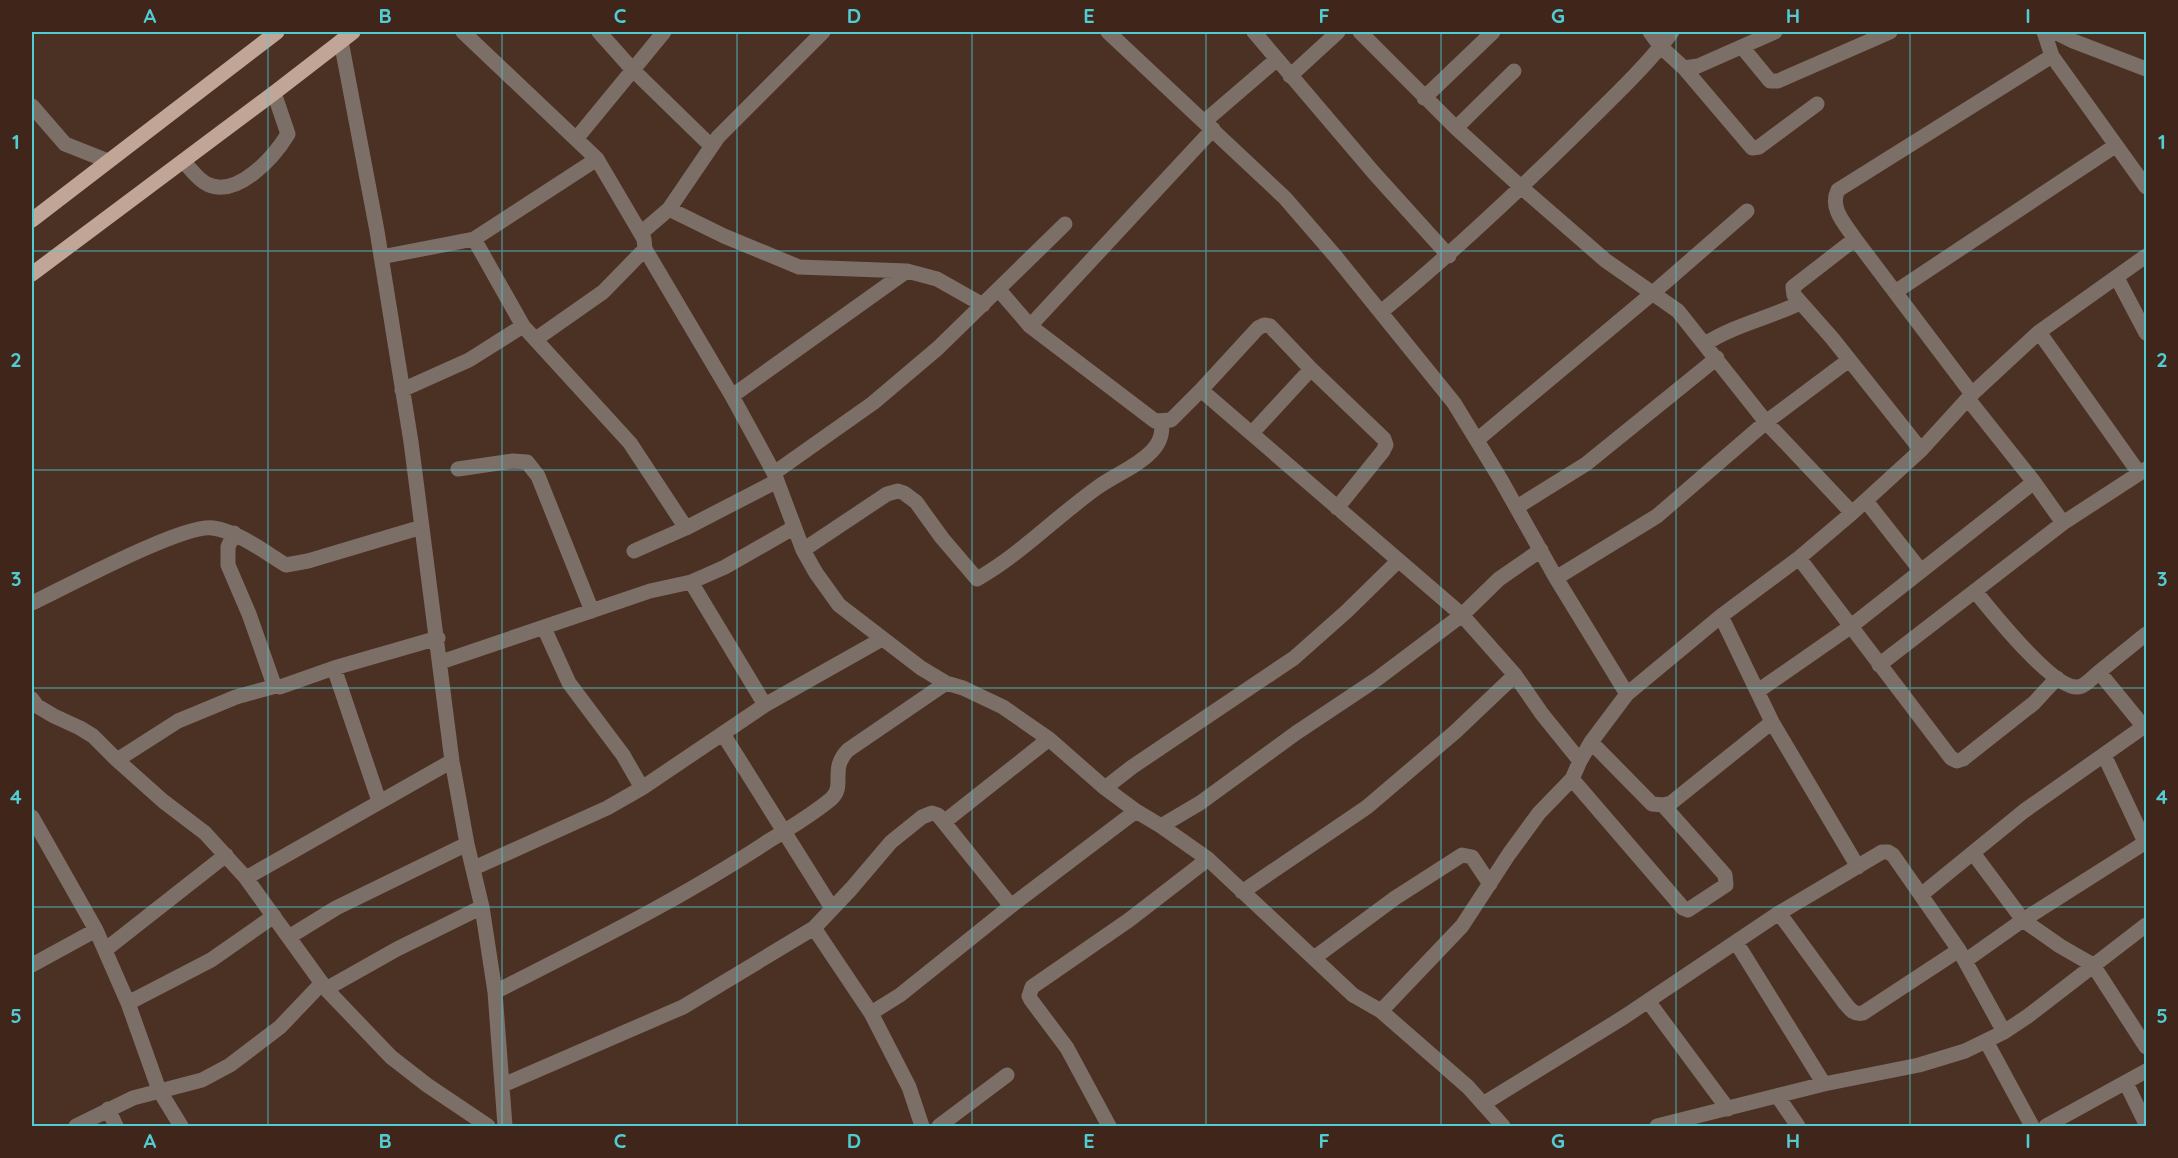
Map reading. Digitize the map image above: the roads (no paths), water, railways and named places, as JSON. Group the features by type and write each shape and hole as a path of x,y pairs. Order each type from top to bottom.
{"main road":[{"path":"32,220 277,32"},
{"path":"32,274 347,36"}],"street":[{"path":"463,32 597,159 641,233 645,249 732,396 775,477 803,550 839,605 921,668 946,683 963,688 1003,707 1049,739 1105,788 1136,811 1208,859 1353,995 1381,1011 1468,1087 1503,1126"},
{"path":"598,32 632,69 711,146"},
{"path":"576,139 664,32"},
{"path":"641,233 669,209 711,146 823,32"},
{"path":"1108,32 1285,198 1454,403 1626,694"},
{"path":"1254,32 1449,256"},
{"path":"1290,76 1338,32"},
{"path":"1360,32 1424,98 1521,187 1605,260 1632,280 1654,292 1678,311 1766,422 1852,513"},
{"path":"1424,98 1493,32"},
{"path":"1650,32 1752,147 1759,147 1817,104"},
{"path":"1381,312 1449,256 1521,187 1661,47 1672,32"},
{"path":"1684,68 1698,66 1775,32"},
{"path":"1742,47 1770,81 1778,81 1890,32"},
{"path":"2044,32 2052,56 2146,188"},
{"path":"2055,32 2073,41 2143,64"},
{"path":"347,36 422,527 452,761 467,844 482,907 495,992 506,1126"},
{"path":"2052,56 1838,190 1834,197 1838,212 1854,239 2063,523"},
{"path":"1030,326 1209,125 1276,60"},
{"path":"1456,128 1514,72"},
{"path":"183,161 206,184 219,188 232,186 265,165 288,134 274,93"},
{"path":"32,106 65,144 108,161"},
{"path":"1895,292 2115,146"},
{"path":"381,257 474,239 597,159"},
{"path":"669,209 724,236 799,267 907,271 937,279 983,305"},
{"path":"1477,440 1747,211"},
{"path":"634,551 686,528 775,477 873,403 938,348 1065,224"},
{"path":"474,239 523,326 630,443 686,528"},
{"path":"1854,239 1793,288 1794,295 1921,450"},
{"path":"536,339 603,292 645,249"},
{"path":"1381,1011 1462,926 1539,813 1551,798 1572,779 1580,760 1626,694 1722,616 1799,558 1866,501 1921,450 1970,397 2039,332 2146,256"},
{"path":"732,396 907,271"},
{"path":"2117,278 2146,333"},
{"path":"999,290 1030,326 1155,421 1162,422 1171,420 1258,328 1264,325 1270,326 1311,369 1380,434 1386,445 1337,508"},
{"path":"1705,344 1723,332 1800,303"},
{"path":"402,390 469,360 523,326"},
{"path":"1879,665 2063,523 2143,471 2039,332"},
{"path":"1517,507 1586,464 1717,358"},
{"path":"1556,578 1657,516 1766,422 1849,360"},
{"path":"1252,433 1311,369"},
{"path":"1201,390 1462,615 1515,675 1542,714 1580,760"},
{"path":"803,550 887,494 898,491 916,502 942,538 977,579 1099,486 1140,462 1162,438 1162,422"},
{"path":"458,469 513,460 527,462 538,476 592,611"},
{"path":"1758,691 1850,627 2034,482"},
{"path":"1866,501 1921,571"},
{"path":"32,603 134,553 185,532 210,527 234,533 286,565 308,561 422,527"},
{"path":"441,662 650,591 691,582 725,567 793,528"},
{"path":"234,533 228,547 228,565 276,686"},
{"path":"1161,826 1200,803 1296,733 1377,679 1462,615 1499,579 1541,550"},
{"path":"1799,558 1951,758 1957,761 1963,759 2034,703 2057,678"},
{"path":"1105,788 1132,766 1294,658 1398,561"},
{"path":"691,582 765,705"},
{"path":"1975,591 2015,639 2057,678 2075,687 2082,686 2146,634"},
{"path":"1722,616 1772,722 1858,867"},
{"path":"544,628 569,683 623,755 642,788"},
{"path":"117,760 178,721 236,697 276,686 280,687 333,668 438,638"},
{"path":"474,868 607,808 642,788 765,705 882,639"},
{"path":"333,668 379,801"},
{"path":"1921,895 2024,811 2145,726 2099,672"},
{"path":"1242,892 1367,807 1455,732 1515,675"},
{"path":"495,992 580,949 725,870 783,832 834,797 838,787 838,765 841,757 848,750 946,683"},
{"path":"34,705 93,736 117,760 205,833 246,878 324,986 391,1057 427,1085 488,1126"},
{"path":"1592,742 1652,804 1663,805 1671,803 1772,722"},
{"path":"723,734 832,909"},
{"path":"944,822 1049,739"},
{"path":"1779,913 1853,1013 1863,1013 2023,920 2146,842 2104,755"},
{"path":"246,878 452,761"},
{"path":"1572,779 1683,908 1688,910 1726,885 1725,875 1663,805"},
{"path":"872,1013 900,995 1011,906 1136,811"},
{"path":"503,1084 682,1007 814,928 891,842 922,817 932,813 938,815 944,822 1011,906"},
{"path":"32,819 96,930 128,1004 159,1089 181,1126"},
{"path":"289,937 336,908 467,844"},
{"path":"1483,1104 1648,1001 1779,913 1882,852 1893,855 1962,955 2004,1032"},
{"path":"1973,853 2023,920 2092,965 2146,1047"},
{"path":"105,950 226,855"},
{"path":"1314,958 1395,898 1462,855 1472,857 1490,884"},
{"path":"1109,1126 1067,1048 1031,1000 1030,991 1032,987 1129,920 1208,859"},
{"path":"76,1126 133,1098 159,1089 202,1080 230,1065 280,1027 324,986 482,907"},
{"path":"128,1004 211,960 274,916"},
{"path":"1664,1126 1824,1084 1918,1065 1965,1051 2004,1032 2028,1016 2146,925"},
{"path":"814,928 872,1013 909,1087 922,1126"},
{"path":"32,965 96,930"},
{"path":"1736,942 1824,1084"},
{"path":"1648,1001 1728,1108"},
{"path":"1986,1041 2032,1126"},
{"path":"2046,1126 2146,1071"},
{"path":"939,1126 1007,1075"},
{"path":"2126,1083 2146,1124"},
{"path":"1778,1097 1798,1126"},
{"path":"108,1109 116,1126"}]}
